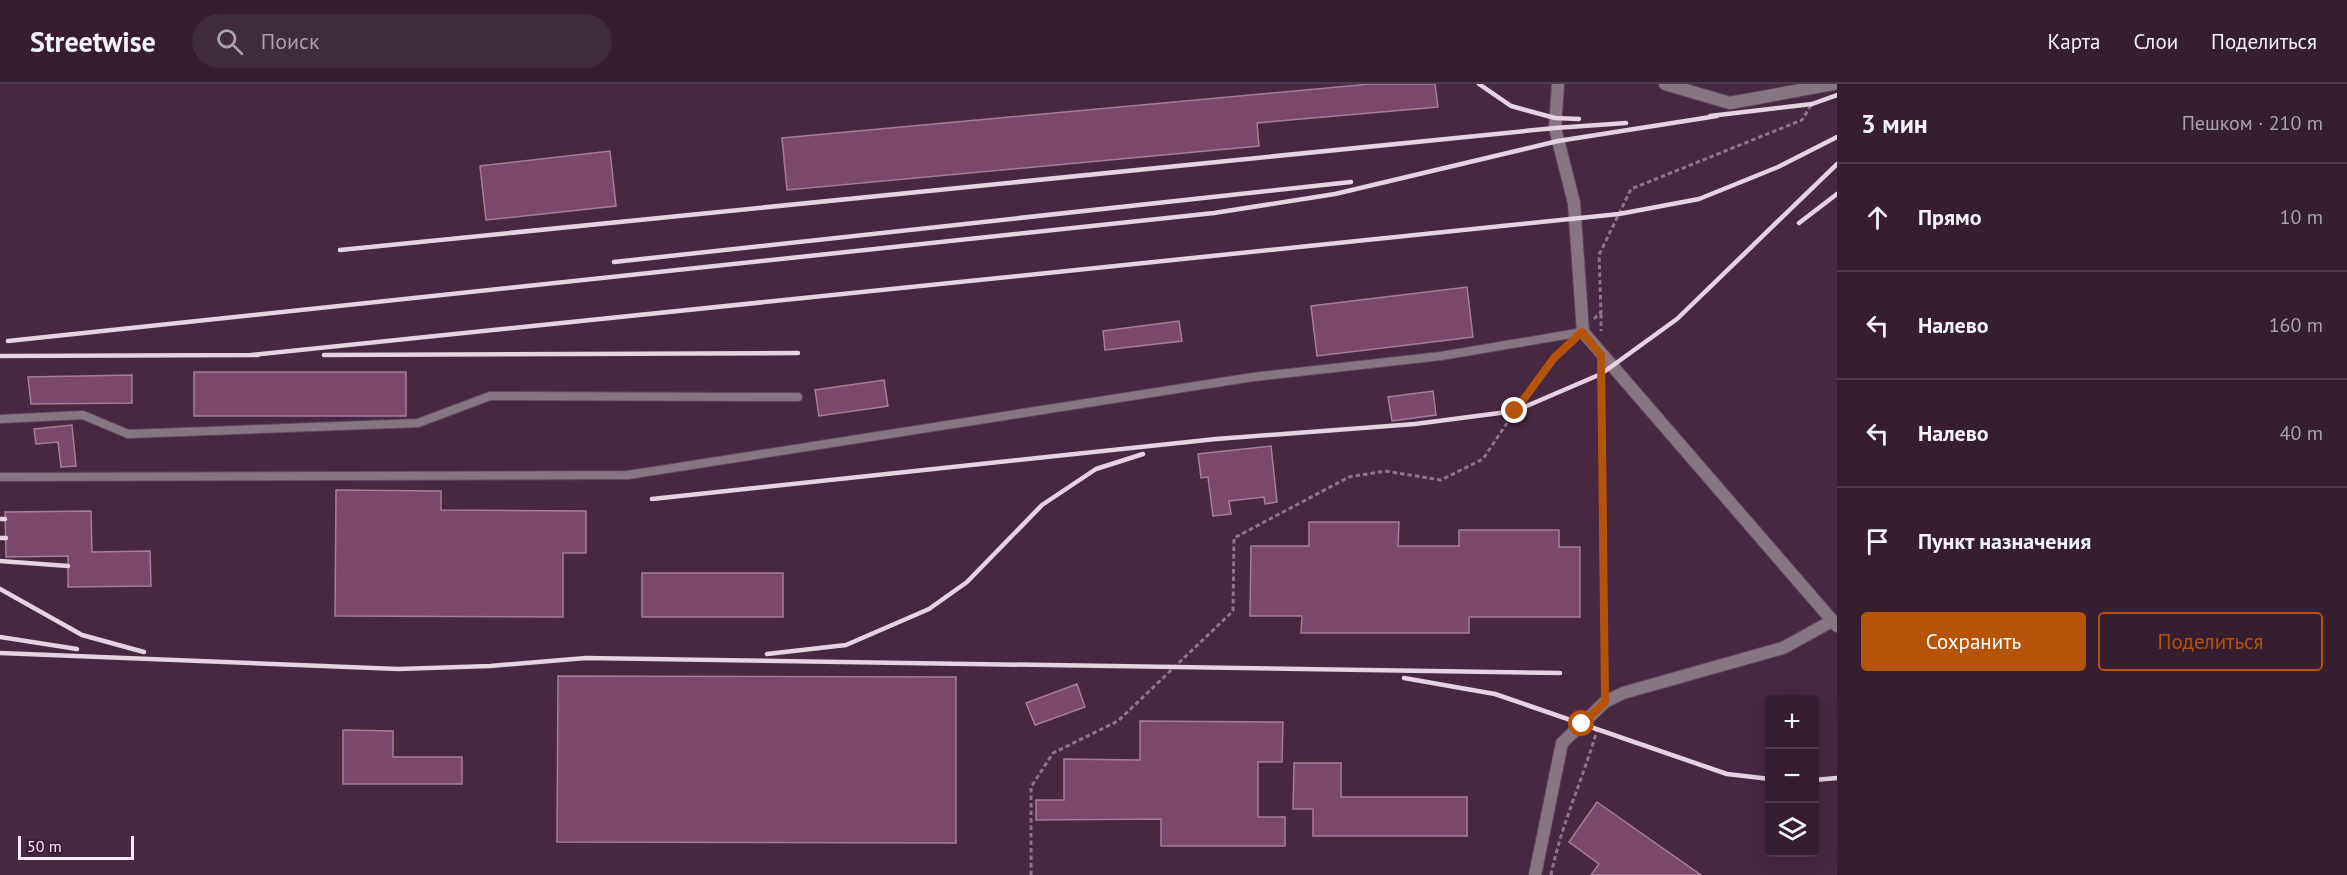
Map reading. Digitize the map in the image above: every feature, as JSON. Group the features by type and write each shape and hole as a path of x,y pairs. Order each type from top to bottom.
{"street":[{"path":"1535,875 1562,743 1605,702 1623,693 1783,648 1835,624 1582,332 1574,203 1555,128 1558,84"},
{"path":"1665,84 1730,103 1832,84"}],"lane":[{"path":"0,477 628,475 1253,377 1441,356 1582,332"},
{"path":"0,419 83,415 128,434 418,423 490,396 798,397"}],"path":[{"path":"1605,702 1599,255 1631,189 1802,120 1812,104 1832,84"},
{"path":"1031,875 1031,787 1053,753 1118,721 1233,611 1234,538 1349,477 1385,471 1441,480 1483,459 1554,358 1601,312"},
{"path":"1551,875 1558,840 1586,768 1597,729"}],"building":[{"path":"1370,84 1435,84 1438,107 1257,123 1259,146 787,190 782,138"},
{"path":"610,151 616,206 486,220 480,166"},
{"path":"1467,287 1473,337 1317,356 1311,306"},
{"path":"1179,321 1182,341 1105,350 1103,331"},
{"path":"194,372 406,372 406,416 194,416"},
{"path":"132,375 132,403 31,404 28,377"},
{"path":"884,380 888,406 819,416 815,390"},
{"path":"1433,391 1436,415 1392,421 1388,397"},
{"path":"72,425 76,466 61,467 58,442 36,444 34,429"},
{"path":"1271,446 1277,502 1265,504 1264,497 1229,501 1231,514 1213,516 1208,477 1201,478 1198,454"},
{"path":"336,490 441,491 441,510 586,511 586,553 563,553 563,617 335,616"},
{"path":"91,511 92,552 150,551 151,586 68,587 68,556 6,557 5,512"},
{"path":"1309,522 1399,522 1398,546 1459,546 1459,530 1559,530 1559,547 1580,547 1580,617 1469,617 1469,633 1301,633 1302,616 1250,616 1251,546 1309,546"},
{"path":"642,573 783,573 783,617 642,617"},
{"path":"558,676 956,677 956,843 557,842"},
{"path":"1077,684 1085,707 1035,725 1026,703"},
{"path":"1140,721 1283,722 1282,762 1258,762 1258,817 1285,817 1285,846 1161,846 1161,819 1036,820 1036,800 1064,800 1064,759 1140,760"},
{"path":"343,730 393,731 393,757 462,757 462,784 343,784"},
{"path":"1294,763 1341,763 1341,797 1467,797 1467,836 1313,836 1313,809 1293,809"},
{"path":"1597,802 1701,875 1591,875 1599,864 1569,842"}],"railway":[{"path":"1479,84 1511,106 1555,118 1579,119"},
{"path":"1710,116 1812,104 1837,95"},
{"path":"8,341 1214,213 1335,194 1558,141 1717,116"},
{"path":"340,250 1555,128 1626,123"},
{"path":"251,355 1619,214 1699,199 1778,167 1837,137"},
{"path":"652,499 1216,439 1415,424 1515,411 1601,374 1677,319 1837,164"},
{"path":"614,262 1351,182"},
{"path":"1799,223 1837,194"},
{"path":"324,355 798,353"},
{"path":"0,356 258,355"},
{"path":"767,654 846,645 929,609 967,582 1042,505 1096,469 1143,454"},
{"path":"0,519 5,519"},
{"path":"0,538 6,538"},
{"path":"0,561 68,566"},
{"path":"0,589 82,635 144,652"},
{"path":"0,637 77,649"},
{"path":"0,653 398,669 490,666 586,658 1560,673"},
{"path":"1404,678 1495,694 1727,774 1765,778"},
{"path":"1819,780 1837,778"}],"route":[{"path":"1515,411 1554,358 1582,332 1601,355 1605,702 1582,724"}]}
